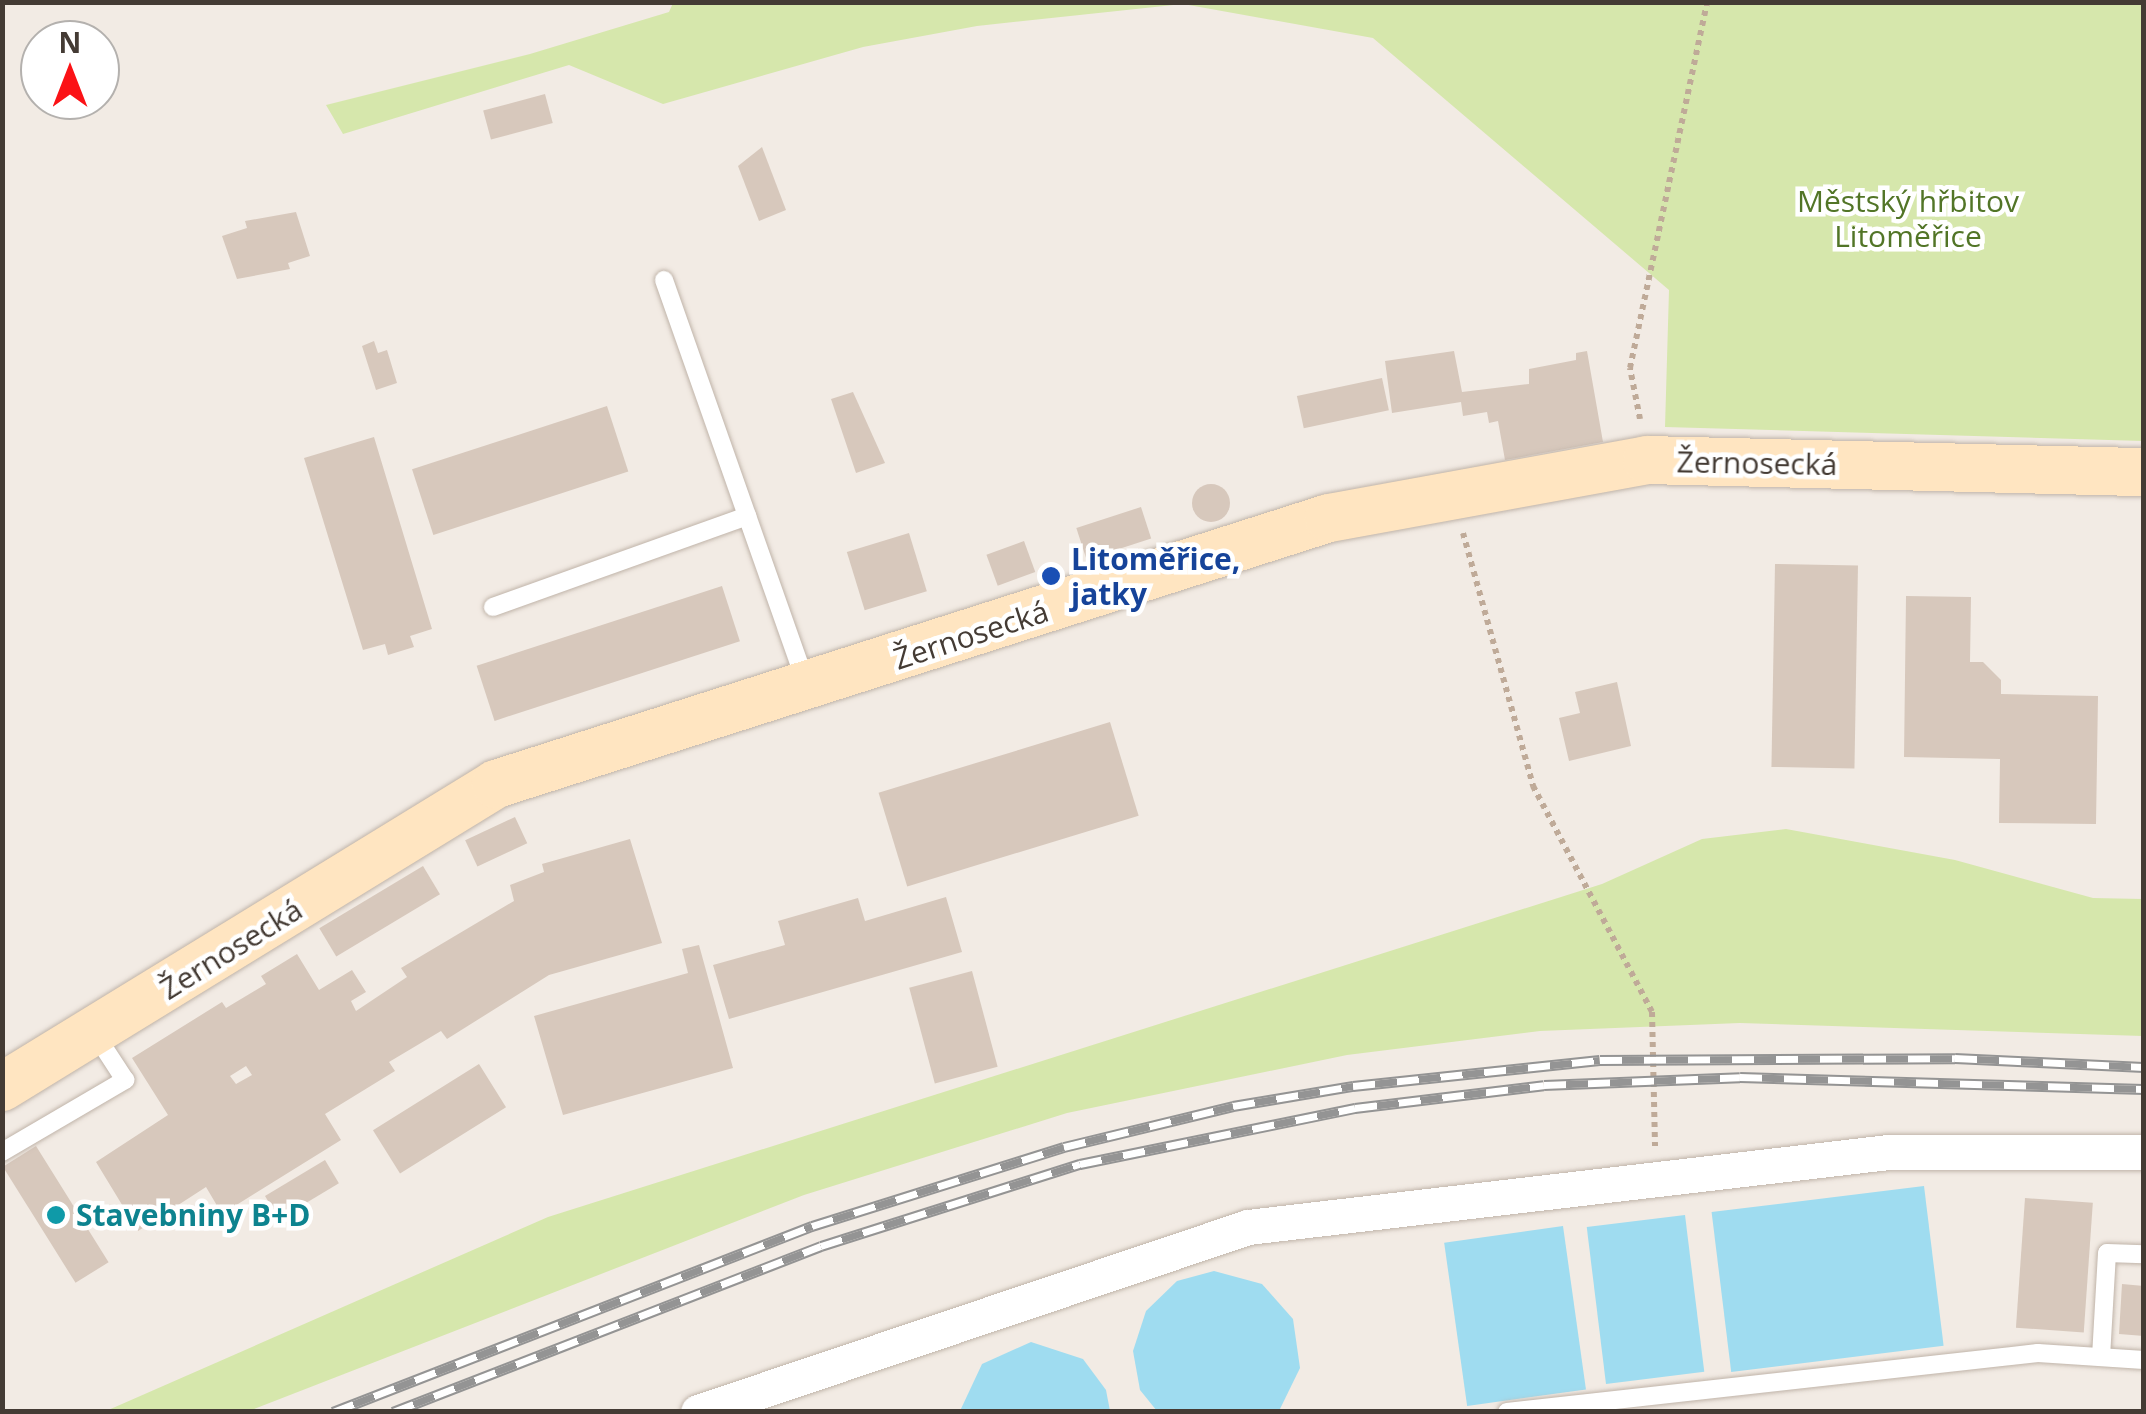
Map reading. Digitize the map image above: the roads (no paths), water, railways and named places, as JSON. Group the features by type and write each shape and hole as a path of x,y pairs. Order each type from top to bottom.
{"main road":[{"name":"Žernosecká","path":"2,1087 496,784 1328,518 1647,460 2144,472"}],"street":[{"path":"698,1412 1248,1227 1906,1151 2144,1152"}],"lane":[{"path":"664,280 807,687"},
{"path":"493,607 747,516"},
{"path":"2,1152 124,1080 95,1033"},
{"path":"2101,1357 2108,1253 2144,1254"},
{"path":"1506,1412 2038,1354 2144,1360"}],"water":[{"path":"1924,1186 1944,1346 1731,1372 1712,1212"},
{"path":"1685,1215 1704,1372 1606,1384 1587,1227"},
{"path":"1563,1226 1586,1389 1467,1406 1444,1243"},
{"path":"1214,1271 1262,1284 1293,1319 1300,1368 1279,1411 1157,1411 1140,1390 1133,1351 1146,1311 1177,1281"},
{"path":"1031,1342 1083,1359 1106,1390 1110,1411 960,1411 982,1364"}],"railway":[{"path":"333,1412 812,1226 1064,1147 1233,1106 1353,1086 1600,1060 1955,1058 2144,1067"},
{"path":"393,1412 821,1246 1080,1164 1355,1108 1544,1085 1740,1077 2144,1089"}],"place":[{"name":"Litoměřice, jatky","path":"1051,576"},
{"name":"Stavebniny B+D","path":"56,1215"}],"park label":[{"name":"Městský hřbitov Litoměřice","path":"1908,218"}]}
